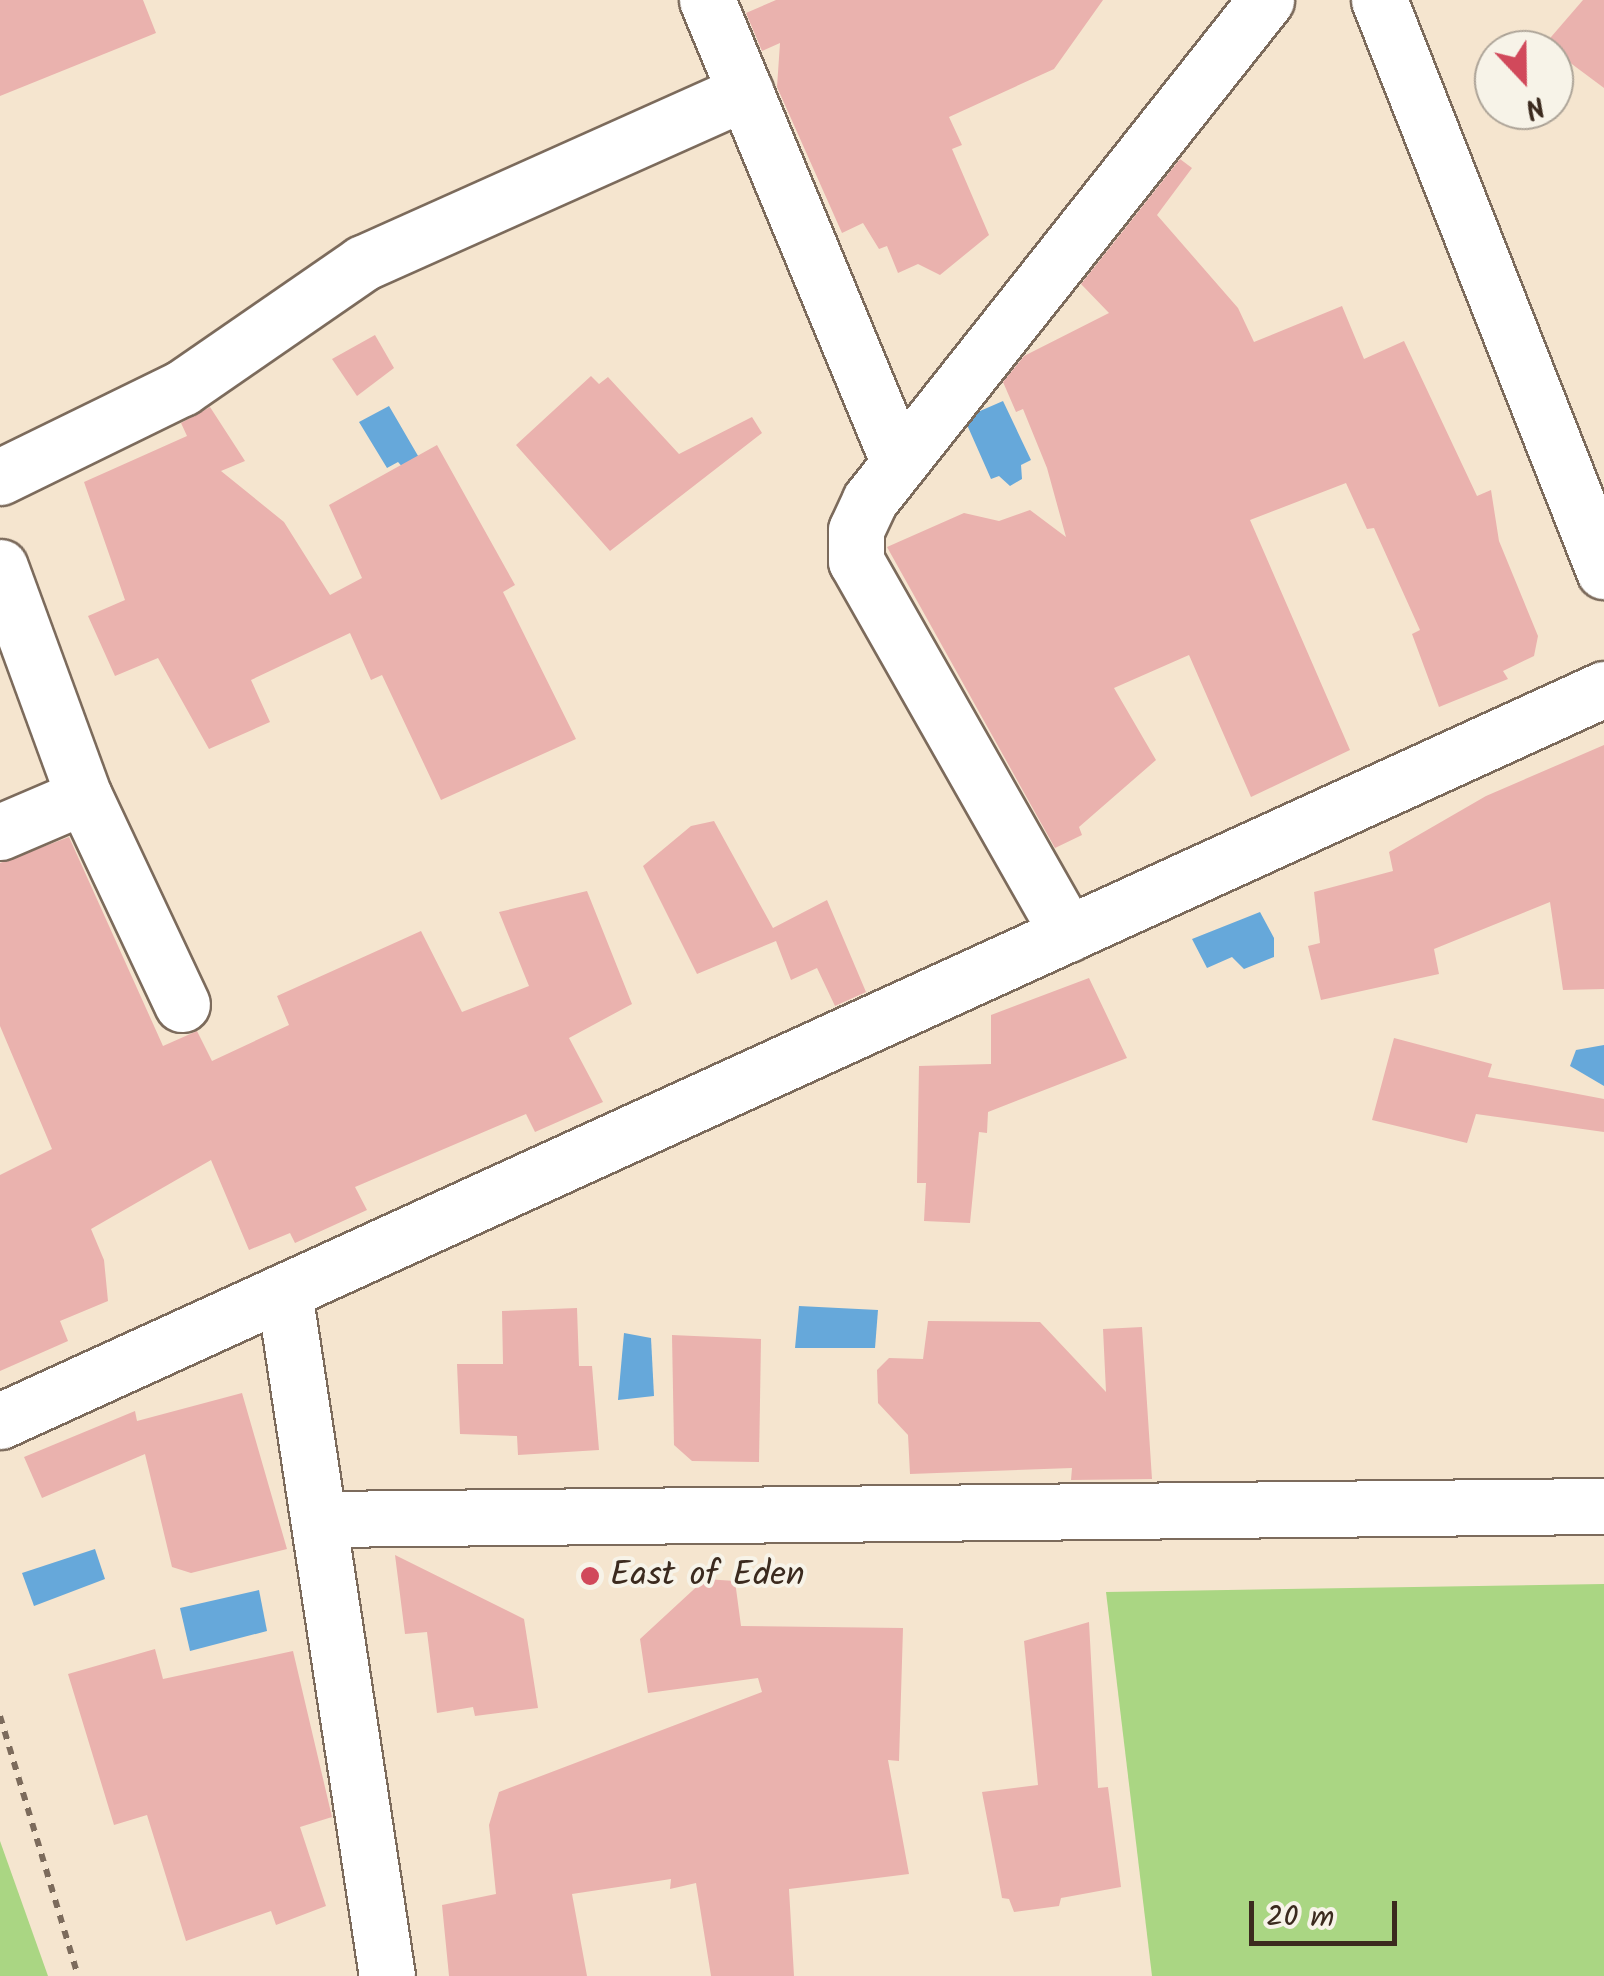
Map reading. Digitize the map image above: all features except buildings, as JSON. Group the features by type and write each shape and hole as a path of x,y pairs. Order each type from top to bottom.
{"street":[{"path":"707,0 899,463"},
{"path":"1068,934 856,561 856,530 899,463 1266,0"},
{"path":"1379,0 1604,571"},
{"path":"0,477 182,388 363,262 745,92"},
{"path":"0,567 84,796 182,1004"},
{"path":"0,1422 1604,690"},
{"path":"0,832 84,796"},
{"path":"284,1292 386,1976"},
{"path":"320,1519 1604,1506"}],"path":[{"path":"0,1716 78,1976"}],"green space":[{"path":"1604,1584 1604,1976 1152,1976 1106,1592"},
{"path":"0,1841 48,1976 0,1976"}],"water":[{"path":"1003,401 1031,460 1021,465 1022,479 1010,486 999,476 991,479 964,418"},
{"path":"389,406 421,461 405,470 398,462 387,468 359,422"},
{"path":"1260,912 1274,938 1274,957 1244,969 1232,957 1207,968 1192,939"},
{"path":"1604,1045 1604,1086 1570,1066 1576,1050"},
{"path":"799,1306 878,1310 875,1348 795,1348"},
{"path":"624,1333 651,1338 654,1396 618,1400"},
{"path":"95,1549 105,1579 34,1606 22,1573"},
{"path":"259,1590 267,1631 190,1651 180,1608"}],"place":[{"name":"East of Eden","path":"590,1576"}]}
